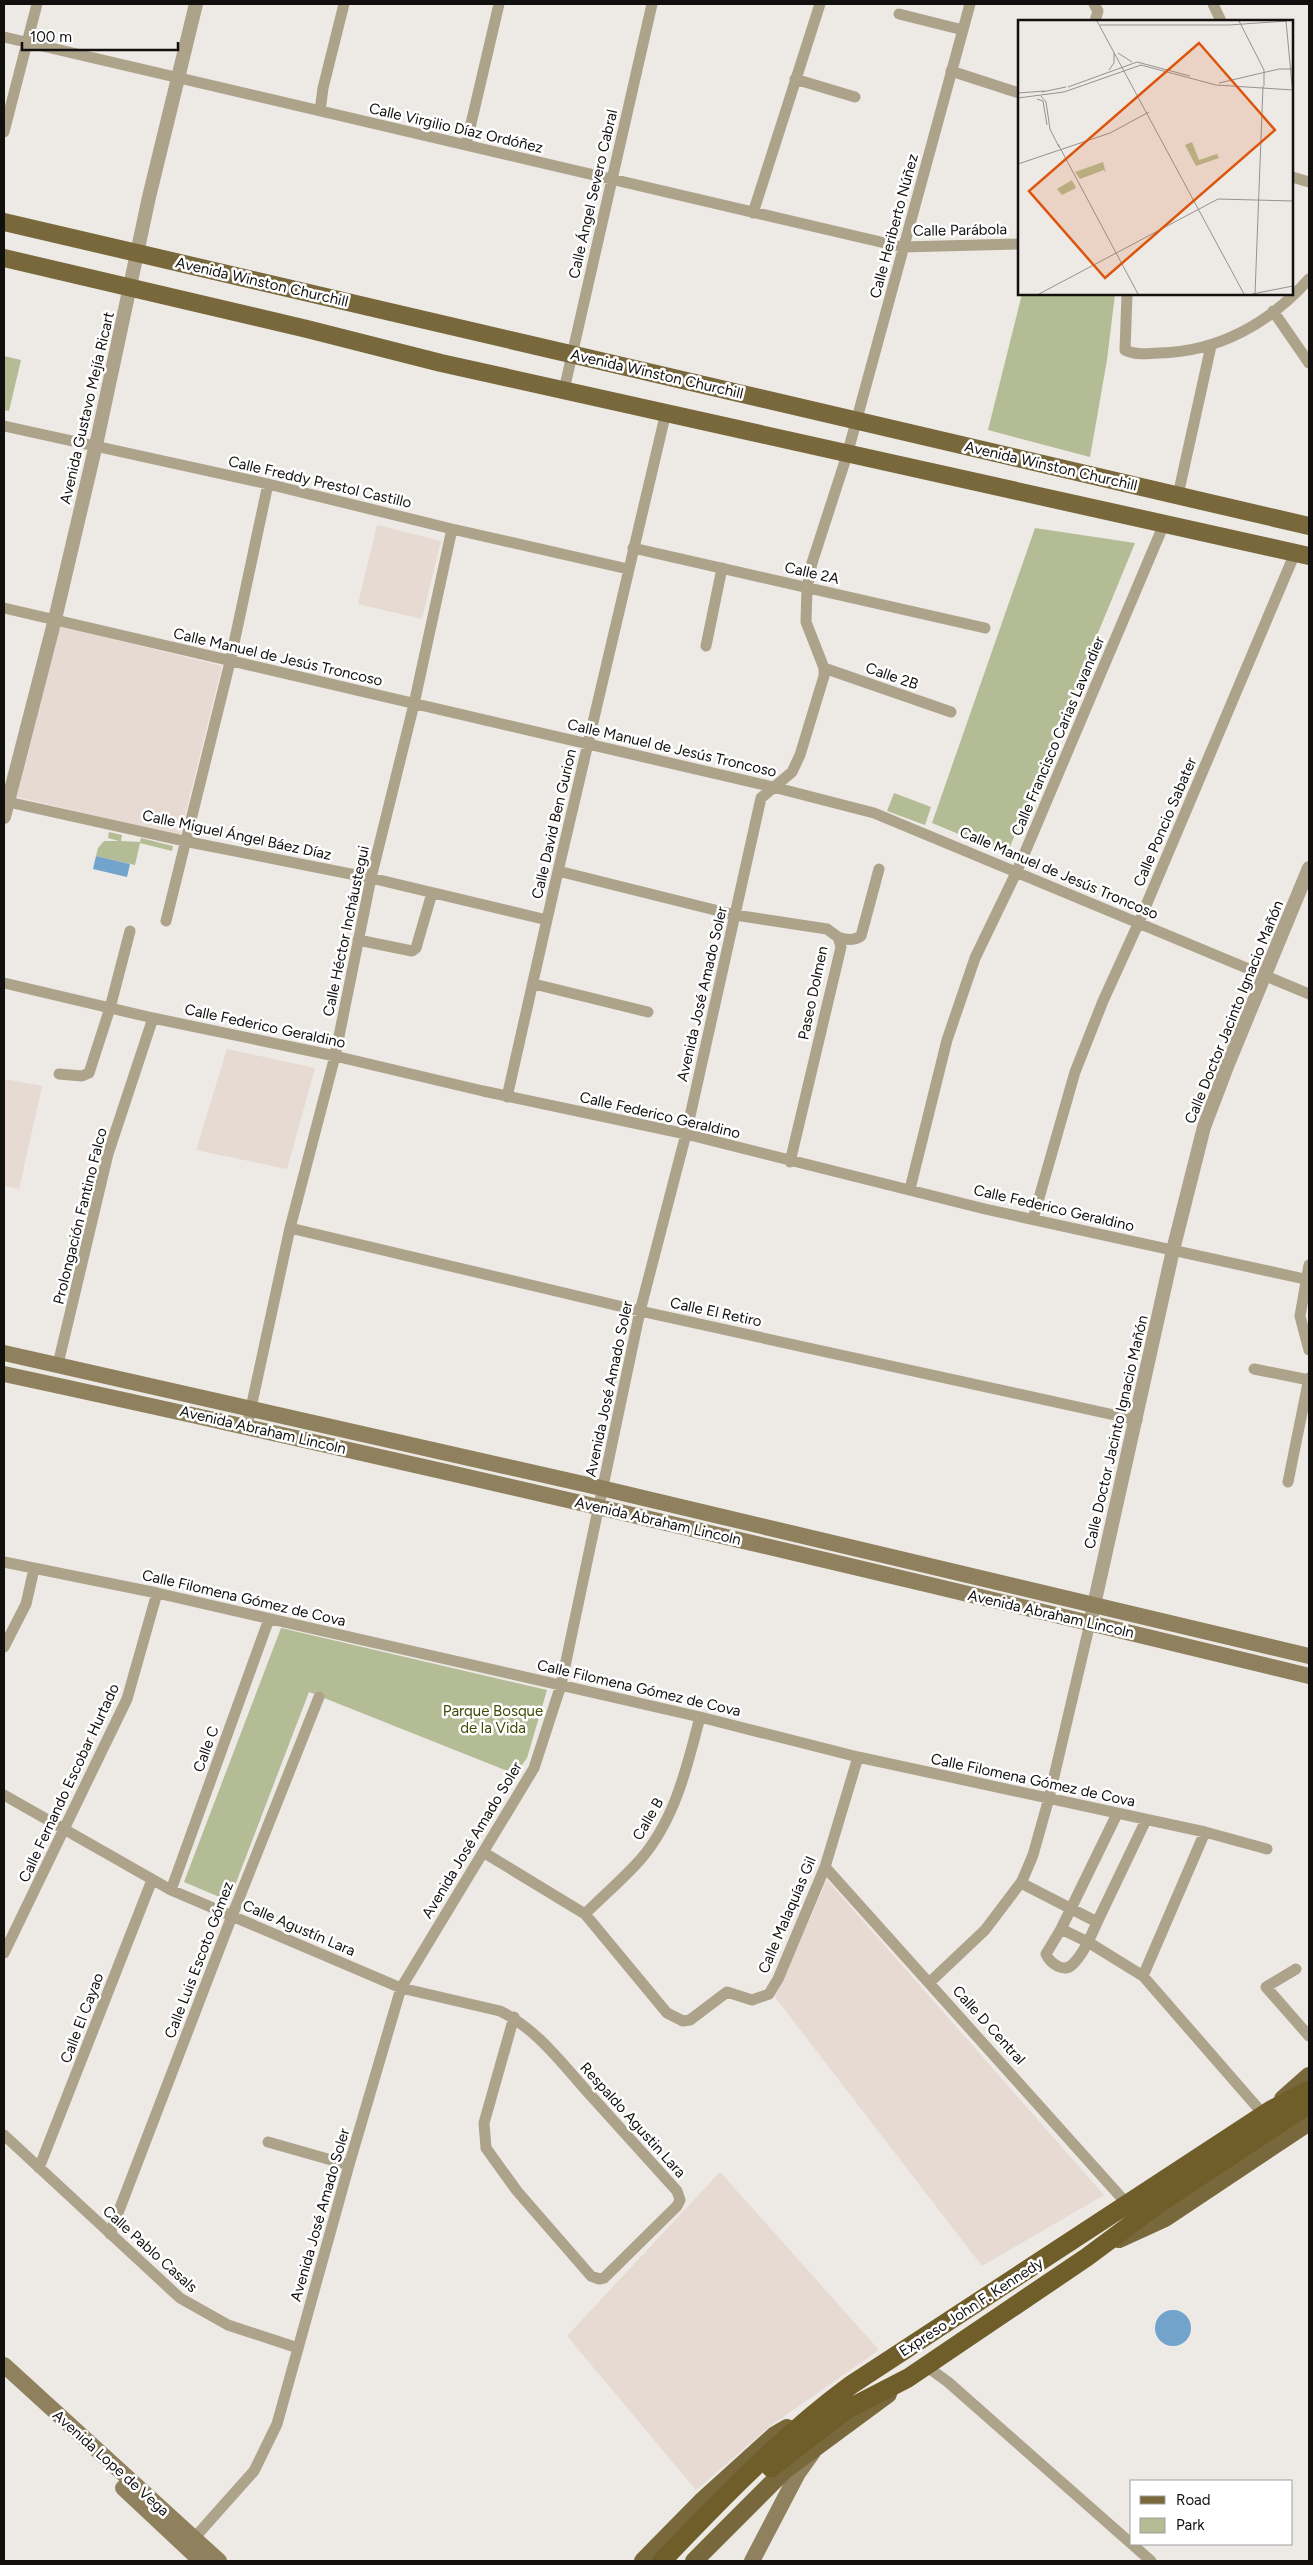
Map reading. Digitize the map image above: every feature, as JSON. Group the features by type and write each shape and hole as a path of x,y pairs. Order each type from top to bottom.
{"highway":[{"name":"Expreso John F. Kennedy","path":"679,2561 710,2519 825,2404 851,2385 1267,2112 1309,2090"},
{"name":"Expreso John F. Kennedy","path":"662,2561 775,2464 846,2410 908,2378 1098,2249 1161,2202 1309,2104"}],"main road":[{"name":"Avenida Winston Churchill","path":"4,222 1309,526"},
{"name":"Avenida Winston Churchill","path":"4,258 847,455 1302,555"},
{"name":"Avenida Abraham Lincoln","path":"4,1353 602,1488 1309,1656"},
{"name":"Avenida Abraham Lincoln","path":"4,1374 247,1426 598,1506 1309,1676"},
{"path":"1267,2112 1309,2076"},
{"path":"1098,2249 1165,2218 1309,2122"},
{"name":"Avenida Lope de Vega","path":"4,2365 190,2542 201,2561"},
{"name":"Avenida Lope de Vega","path":"4,2378 190,2542 219,2561"},
{"path":"694,2561 785,2470 908,2378"},
{"path":"643,2561 701,2502 775,2436 825,2404"},
{"path":"752,2561 798,2473 821,2442"}],"street":[{"path":"4,132 37,4"},
{"name":"Avenida Gustavo Mejía Ricart","path":"4,817 55,619 96,446 149,197 196,4"},
{"path":"320,111 323,88 344,4"},
{"path":"466,145 499,4"},
{"name":"Calle Ángel Severo Cabral","path":"564,390 652,4"},
{"path":"753,213 820,4"},
{"name":"Calle Heriberto Núñez","path":"847,455 902,247 970,4"},
{"path":"1094,4 1098,11 1095,20"},
{"path":"1214,4 1221,20"},
{"path":"899,14 963,30"},
{"name":"Calle Virgilio Díaz Ordóñez","path":"4,37 902,247"},
{"path":"951,72 1018,93"},
{"path":"796,79 855,97"},
{"path":"1293,177 1309,182"},
{"name":"Calle Parábola","path":"902,247 1018,244"},
{"path":"1293,293 1309,279"},
{"path":"1127,295 1124,347 1126,351 1138,354 1164,353 1212,346 1242,333 1273,311 1291,295"},
{"path":"1273,311 1309,364"},
{"path":"1178,495 1212,346"},
{"name":"Calle David Ben Gurion","path":"507,1097 628,569 666,412"},
{"name":"Calle Freddy Prestol Castillo","path":"4,426 268,484 452,530 628,569"},
{"path":"824,668 806,622 807,588 812,563 847,455"},
{"path":"166,921 184,841 230,662 268,484"},
{"name":"Calle Francisco Carias Lavandier","path":"910,1189 947,1040 975,958 1017,871 1164,524"},
{"name":"Calle Héctor Incháustegui","path":"247,1426 290,1228 335,1056 371,878 414,704 452,530"},
{"name":"Calle 2A","path":"633,548 985,628"},
{"name":"Calle Poncio Sabater","path":"1034,1219 1075,1072 1103,1002 1302,555"},
{"path":"706,646 722,568"},
{"name":"Calle Manuel de Jesús Troncoso","path":"4,608 773,787 874,813 1309,994"},
{"name":"Calle 2B","path":"824,668 951,712"},
{"name":"Avenida José Amado Soler","path":"190,2542 254,2471 278,2424 349,2165 401,1988 534,1768 562,1685 640,1311 686,1134 761,798 790,775 800,755 817,703 824,668"},
{"name":"Calle Miguel Ángel Báez Díaz","path":"8,802 184,841 371,878 547,920"},
{"path":"838,937 848,940 861,936 879,868"},
{"name":"Calle Doctor Jacinto Ignacio Mañón","path":"930,1982 985,1930 1021,1883 1033,1855 1049,1798 1137,1420 1173,1250 1204,1127 1309,868"},
{"name":"Paseo Dolmen","path":"558,871 736,915 827,929 838,937 841,947 790,1162"},
{"path":"358,940 412,951 416,948 432,893"},
{"path":"59,1074 82,1076 89,1073 110,1008 130,931"},
{"name":"Calle Federico Geraldino","path":"4,983 153,1018 335,1056 507,1097 686,1134 790,1162 1308,1280"},
{"path":"534,984 648,1012"},
{"name":"Prolongación Fantino Falco","path":"58,1364 108,1154 153,1018"},
{"name":"Calle El Retiro","path":"290,1228 640,1311 1137,1420"},
{"path":"1309,1265 1308,1280 1300,1316 1309,1350"},
{"path":"1254,1369 1309,1379 1288,1482"},
{"name":"Calle Filomena Gómez de Cova","path":"4,1562 269,1618 700,1717 858,1757 1205,1832 1267,1849"},
{"path":"4,1647 26,1604 34,1569"},
{"name":"Calle Fernando Escobar Hurtado","path":"4,1953 66,1830 128,1699 157,1593"},
{"name":"Calle C","path":"171,1890 269,1618"},
{"name":"Calle Luis Escoto Gómez","path":"110,2234 232,1916 319,1697"},
{"name":"Calle B","path":"585,1914 640,1860 660,1833 681,1789 700,1717"},
{"name":"Calle Malaquías Gil","path":"483,1852 585,1914 667,2013 683,2021 690,2020 726,1992 752,2000 769,1994 778,1979 825,1867 858,1757"},
{"name":"Calle Agustín Lara","path":"4,1795 171,1890 401,1988 500,2011 514,2017"},
{"path":"1117,1814 1061,1929 1046,1954 1050,1962 1061,1968 1068,1968 1073,1965 1088,1942 1146,1820"},
{"path":"1143,1976 1205,1832"},
{"name":"Calle D Central","path":"825,1867 1128,2205"},
{"name":"Calle El Cayao","path":"39,2168 152,1880"},
{"path":"1021,1883 1070,1910 1097,1922"},
{"path":"1061,1929 1088,1942 1143,1976 1267,2112"},
{"path":"1296,1969 1266,1987 1309,2036"},
{"name":"Respaldo Agustin Lara","path":"514,2017 560,2061 677,2191 680,2200 677,2206 604,2278 598,2279 591,2276 517,2191 486,2148 484,2123 514,2017"},
{"name":"Calle Pablo Casals","path":"4,2135 180,2298 203,2313 228,2325 298,2348"},
{"path":"268,2142 349,2165"},
{"path":"926,2366 948,2382 1130,2542"},
{"path":"1133,2545 1151,2561"}],"shaded area":[{"path":"377,525 441,541 422,619 358,604"},
{"path":"55,625 222,666 180,836 13,796"},
{"path":"227,1049 315,1068 287,1169 196,1150"},
{"path":"4,1079 42,1086 19,1189 4,1186"},
{"path":"827,1880 1104,2195 982,2266 775,1997"},
{"path":"720,2172 879,2350 770,2426 696,2490 567,2336"}],"green space":[{"path":"1022,295 1115,295 1107,360 1090,457 988,430"},
{"path":"4,356 21,360 9,411 4,410"},
{"path":"1035,528 1135,543 1007,854 932,823"},
{"path":"894,793 931,807 925,825 887,811"},
{"path":"109,832 122,835 121,841 140,842 141,838 173,846 172,851 140,843 135,865 96,856 98,848 104,841 119,841 108,838"},
{"name":"Parque Bosque de la Vida","path":"281,1628 547,1690 527,1758 515,1774 309,1692 229,1901 184,1882"}],"water":[{"path":"96,856 130,864 127,877 93,869"},
{"path":"1173,2310 1180,2311 1186,2315 1190,2321 1190,2335 1186,2341 1180,2345 1173,2346 1166,2345 1160,2341 1156,2335 1155,2328 1156,2321 1160,2315 1166,2311"}]}
